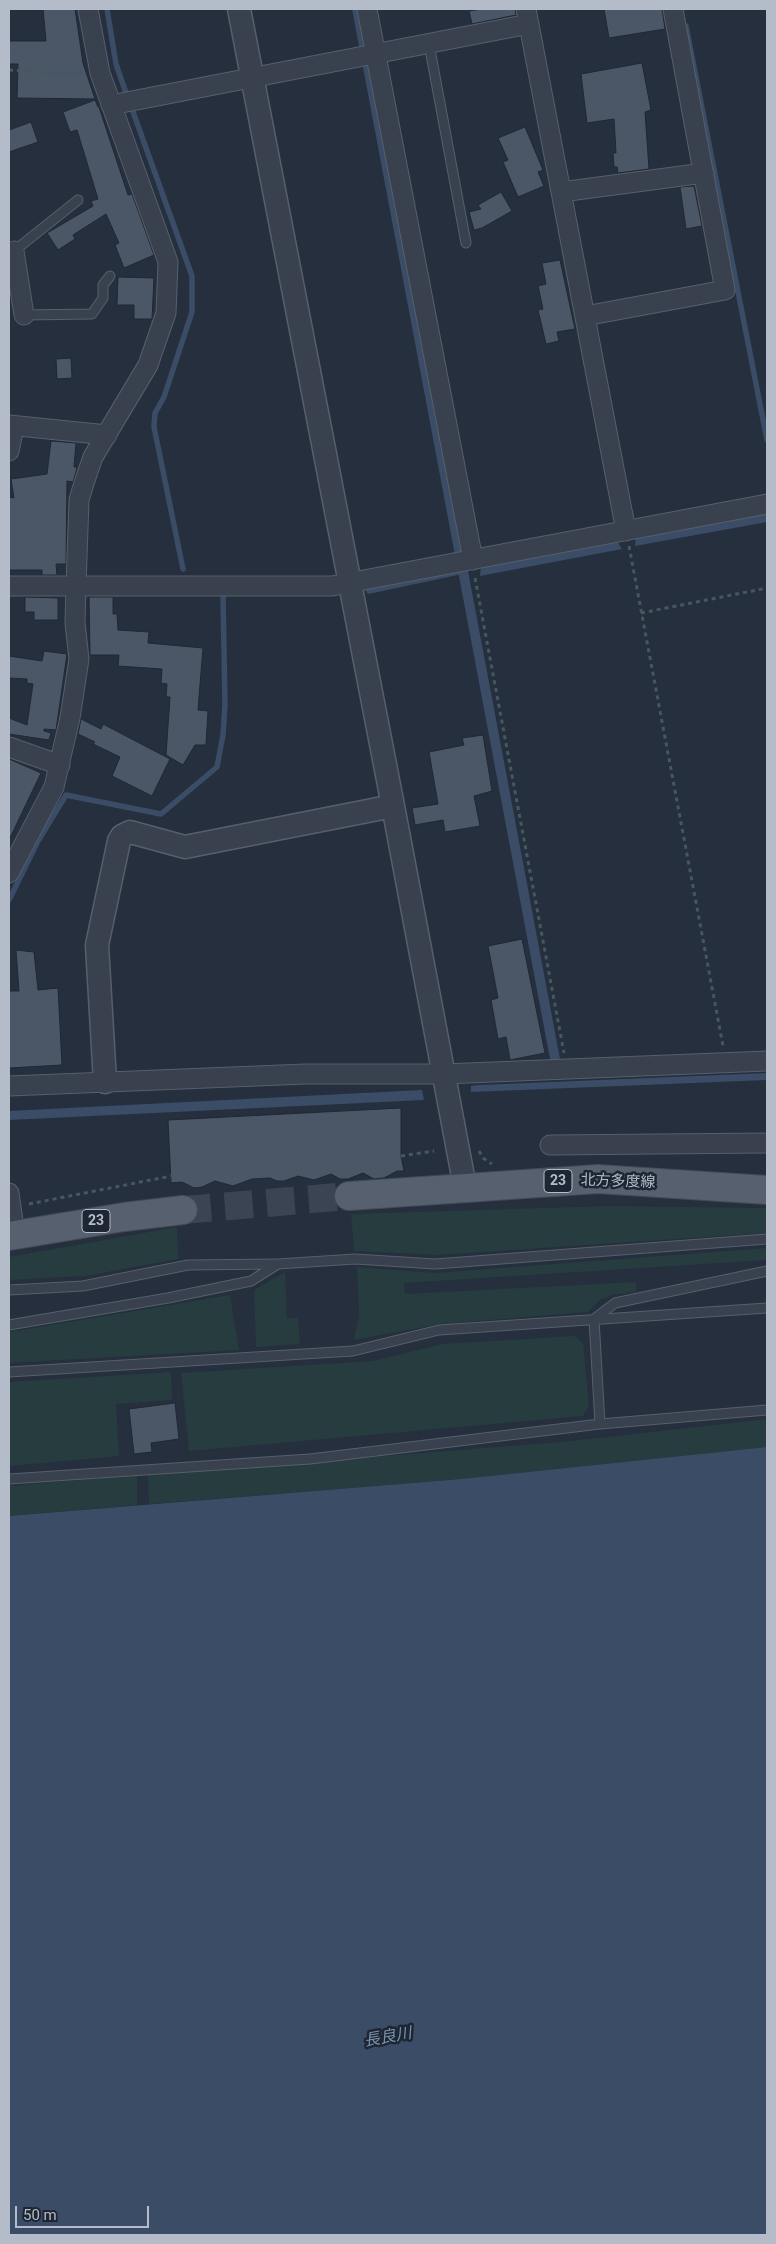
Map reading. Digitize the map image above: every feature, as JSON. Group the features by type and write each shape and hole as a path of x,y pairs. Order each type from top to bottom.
{"main road":[{"name":"北方多度線","path":"349,1196 598,1179 767,1190"},
{"name":"23","path":"12,1236 124,1217 183,1210"}],"street":[{"path":"9,873 54,787 70,718 79,659 75,623 79,500 93,457 148,365 157,345 166,313 168,262 100,73 88,9"},
{"path":"239,9 394,806 465,1187"},
{"path":"367,9 369,56 473,560"},
{"path":"585,316 725,290 673,9"},
{"path":"111,106 429,44 528,16 626,531"},
{"path":"561,192 704,174"},
{"path":"10,246 24,315"},
{"path":"9,451 11,426 107,436"},
{"path":"9,586 332,586 767,504"},
{"path":"9,747 60,765"},
{"path":"105,1082 96,945 119,841 122,836 130,832 185,847 394,806"},
{"path":"9,1086 306,1074 443,1074 767,1061"},
{"path":"550,1145 767,1144"},
{"path":"10,1201 12,1236"}],"lane":[{"path":"429,44 466,243"},
{"path":"10,246 78,200"},
{"path":"24,315 92,314 103,298 103,285 110,276"},
{"path":"9,1290 83,1286 188,1265 278,1264 355,1259 435,1264 767,1239"},
{"path":"9,1326 168,1298 251,1281 278,1264"},
{"path":"594,1319 615,1303 767,1271"},
{"path":"9,1372 354,1351 439,1330 767,1308"},
{"path":"594,1319 600,1424"},
{"path":"9,1479 310,1459 600,1424 767,1410"}],"path":[{"path":"9,70 54,74 100,73"},
{"path":"626,531 726,1063"},
{"path":"473,560 567,1069"},
{"path":"641,613 767,588"},
{"path":"401,1156 434,1151"},
{"path":"10,1201 171,1176"}],"green space":[{"path":"608,1206 767,1208 767,1233 438,1255 354,1251 351,1214"},
{"path":"177,1227 178,1259 85,1276 9,1280 9,1257"},
{"path":"767,1248 767,1260 404,1283 405,1294 636,1282 636,1292 612,1295 600,1300 588,1312 441,1324 354,1340 359,1315 357,1267 435,1273"},
{"path":"285,1272 287,1318 298,1318 300,1344 256,1347 254,1290"},
{"path":"230,1295 239,1350 9,1363 9,1332"},
{"path":"575,1336 583,1343 589,1406 583,1416 189,1451 181,1373 372,1361 443,1344"},
{"path":"171,1372 172,1400 116,1404 119,1456 9,1466 9,1382"},
{"path":"767,1419 767,1447 461,1479 149,1504 148,1475 572,1441"},
{"path":"137,1475 137,1505 9,1516 9,1486"}],"water":[{"path":"352,9 362,9 561,1064 551,1064"},
{"path":"767,512 767,522 635,546 636,536"},
{"path":"616,540 622,549 480,576 481,566"},
{"path":"767,1073 767,1080 471,1092 471,1086 479,1085"},
{"path":"422,1090 424,1100 9,1120 9,1111"},
{"name":"長良川","path":"767,1447 767,2235 9,2235 9,1516 461,1479"}],"building":[{"path":"43,9 75,9 83,63 95,99 17,98 18,64 9,64 9,41 46,41"},
{"path":"515,9 516,15 472,24 469,11"},
{"path":"604,9 662,9 665,29 609,38"},
{"path":"642,63 651,110 645,112 649,169 618,173 617,167 614,167 613,153 616,153 614,119 587,123 581,74"},
{"path":"95,100 128,195 132,194 154,255 124,268 115,245 119,243 106,214 73,235 75,239 58,250 47,233 93,206 91,201 98,199 77,130 70,132 63,112"},
{"path":"31,122 38,142 9,152 9,130"},
{"path":"525,127 543,170 538,172 544,186 518,197 503,162 508,160 498,138"},
{"path":"694,186 702,226 686,229 680,187"},
{"path":"501,192 512,211 482,228 474,230 469,212 481,209 478,205"},
{"path":"560,260 575,329 557,332 559,341 546,344 538,310 543,309 538,286 546,284 542,263"},
{"path":"118,277 154,278 152,319 134,319 134,305 117,305"},
{"path":"71,358 72,378 57,379 56,359"},
{"path":"51,441 76,443 74,467 77,467 76,472 73,482 67,481 66,564 56,564 57,575 42,575 42,570 9,570 9,497 14,498 11,479 47,474"},
{"path":"25,597 58,598 58,620 34,620 34,612 25,612"},
{"path":"89,597 113,597 113,614 117,614 118,630 149,632 148,643 203,648 198,710 208,711 206,745 195,745 183,765 166,755 170,697 166,697 167,684 161,683 162,669 118,666 119,655 90,655"},
{"path":"44,651 67,654 56,730 44,729 44,731 51,733 49,740 9,734 9,718 27,725 33,684 27,683 27,679 9,678 9,656 42,661"},
{"path":"81,719 101,729 103,724 170,759 152,796 112,776 120,757 93,744 95,742 78,734"},
{"path":"483,735 492,791 474,796 480,826 445,832 443,820 415,825 412,808 438,804 429,752 464,745 462,738"},
{"path":"9,759 41,773 9,840"},
{"path":"522,939 545,1053 510,1060 506,1037 498,1039 491,1000 498,998 488,946"},
{"path":"16,950 34,952 38,990 58,988 62,1065 9,1068 9,991 19,991"},
{"path":"401,1108 401,1156 404,1171 397,1171 384,1178 374,1179 363,1173 348,1179 340,1179 331,1174 314,1180 298,1176 284,1181 270,1178 252,1179 233,1186 215,1181 202,1187 194,1188 182,1182 171,1183 168,1120"},
{"path":"175,1403 179,1439 151,1443 152,1452 134,1454 129,1409"}],"waterway":[{"path":"107,9 116,64 127,96"},
{"path":"686,26 767,440"},
{"path":"132,109 192,276 192,312 164,397 155,413 154,427 183,569"},
{"path":"369,591 463,571"},
{"path":"9,900 38,841 66,795 161,814 217,767 223,735 225,705 223,595"}],"tunnel":[{"path":"183,1210 349,1196"}]}
